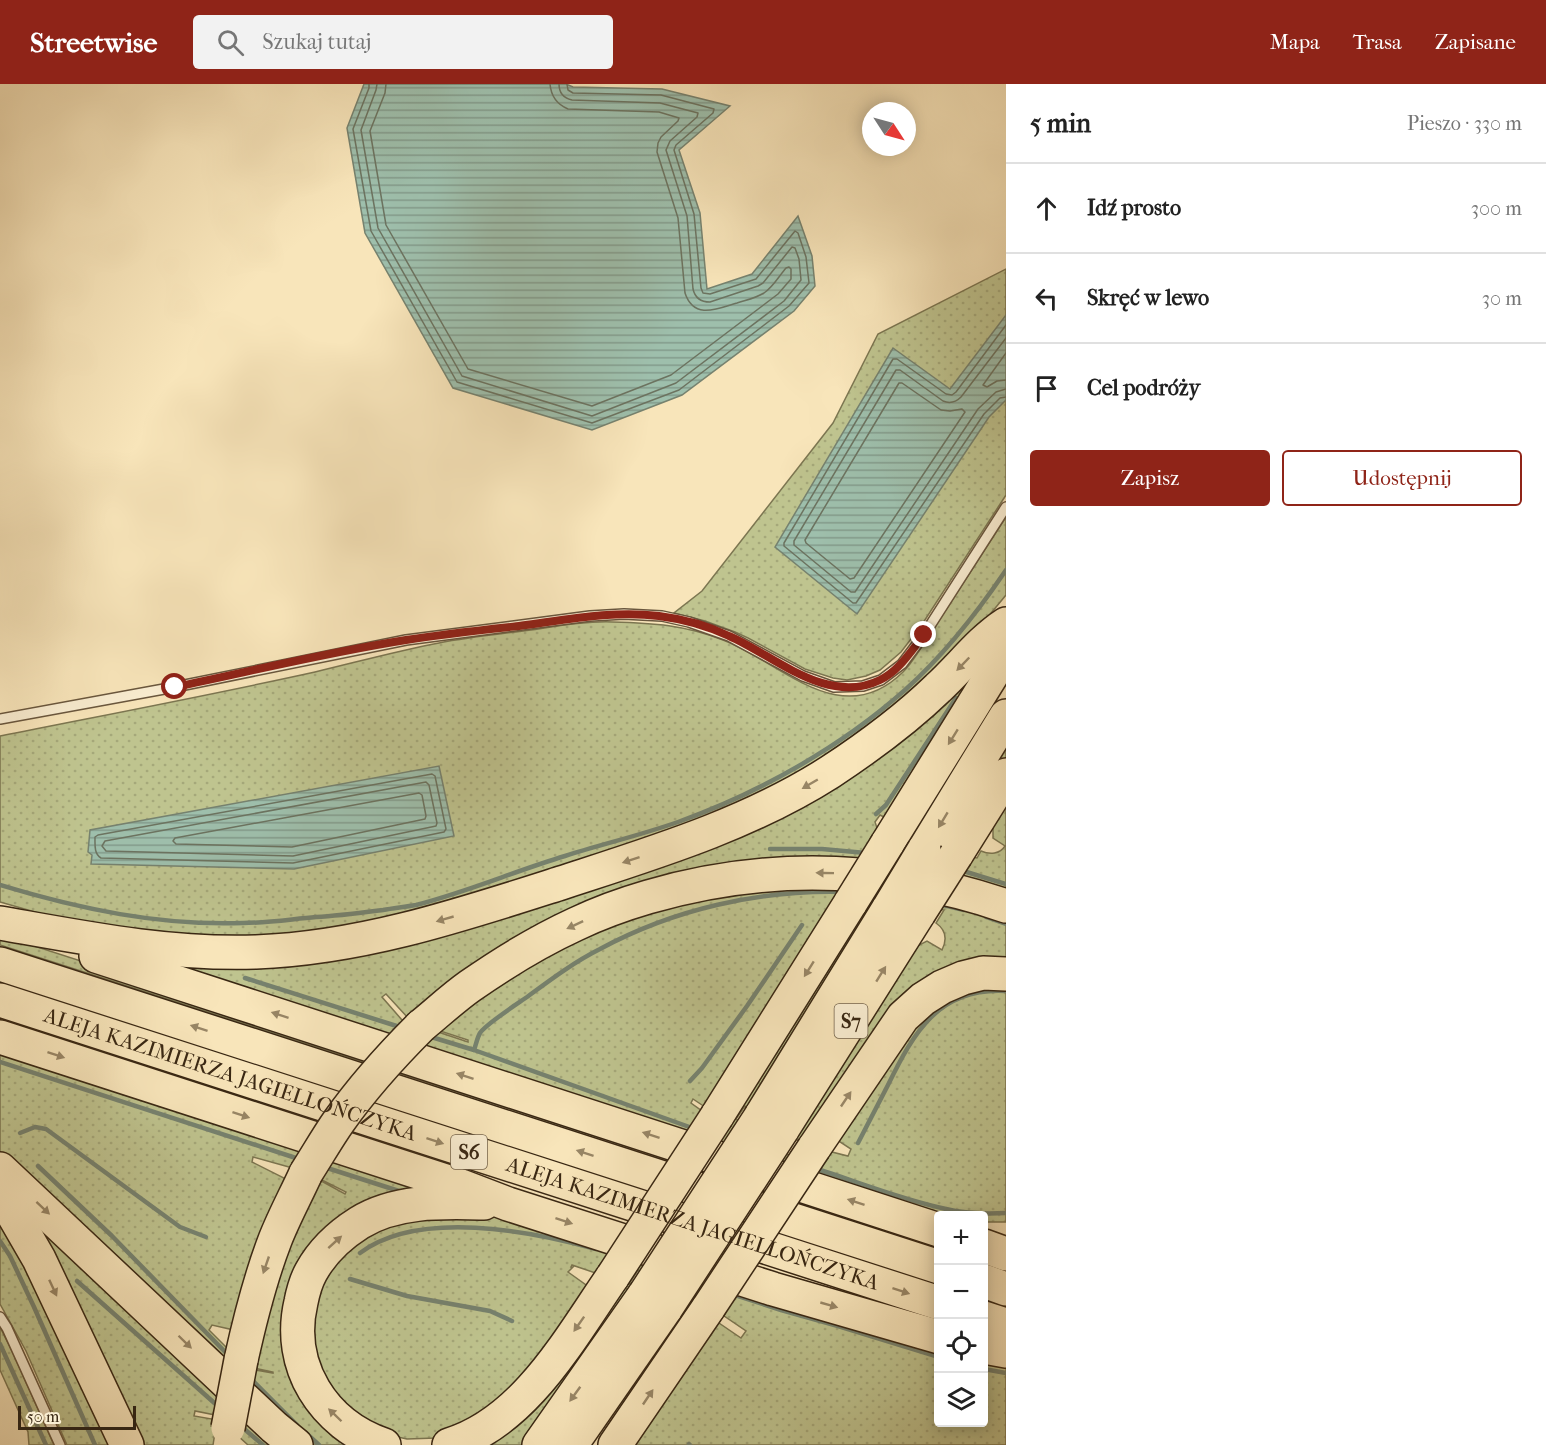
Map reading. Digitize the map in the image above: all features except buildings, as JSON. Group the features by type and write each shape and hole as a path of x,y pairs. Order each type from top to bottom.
{"highway":[{"path":"0,924 146,947 194,952 258,952 316,947 371,938 473,911 683,842 741,819 810,784 858,753 906,717 946,681 991,635 1006,624"},
{"path":"449,1445 482,1431 507,1412 554,1361 613,1276 717,1116 1006,652"},
{"name":"S7","path":"571,1445 655,1301 771,1123 940,852 1006,716"},
{"name":"S7","path":"940,852 1006,775"},
{"path":"227,1437 252,1312 267,1262 285,1216 306,1173 338,1122 383,1065 421,1026 468,987 526,950 577,923 628,903 673,890 729,879 803,873 882,876 962,892 1006,906"},
{"path":"0,924 930,1225"},
{"name":"ALEJA KAZIMIERZA JAGIELLOŃCZYKA","path":"0,964 934,1265"},
{"path":"615,1445 903,1017 923,999 942,987 983,973 1006,974"},
{"name":"ALEJA KAZIMIERZA JAGIELLOŃCZYKA","path":"0,1000 934,1301"},
{"path":"0,1037 773,1289 934,1336"},
{"path":"0,1169 274,1427 296,1445"},
{"path":"0,1180 9,1207 39,1259 126,1445"},
{"path":"384,1445 367,1439 335,1416 320,1400 308,1380 297,1345 297,1330 298,1313 310,1273 329,1247 339,1238 378,1214 426,1203 508,1204"},
{"path":"988,1230 1006,1229"},
{"path":"988,1247 1006,1254"},
{"path":"988,1282 1006,1288"},
{"name":"S7","path":"538,1445 655,1301"},
{"path":"987,1319 1006,1325"},
{"path":"988,1348 1006,1351"}],"lane":[{"path":"0,719 175,687 406,640 590,616 624,614 662,616 697,625 729,636 814,680 834,687 863,686 881,680 902,663 924,635 1006,507"},
{"path":"0,1317 60,1445"}],"green space":[{"path":"1006,269 1006,495 921,626 901,652 880,670 866,676 847,680 833,678 805,669 735,632 674,613 702,591 833,423 878,334"},
{"path":"1006,517 1006,595 977,630 921,687 815,766 732,809 457,902 312,934 181,938 49,916 0,902 0,736 197,697 439,643 593,622 655,624 695,631 745,650 812,687 834,694 857,696 880,689 909,666"},
{"path":"997,641 1000,641 1001,644 898,810 894,808 884,817 880,815 875,822 878,831 871,842 935,852 1006,734 1006,758 946,853 977,858 981,851 994,853 1003,849 1005,846 993,838 993,822 1006,801 1006,891 940,873 865,862 811,859 757,862 703,870 650,882 599,900 550,922 479,964 409,1019 386,994 382,997 402,1020 468,1042 468,1040 431,1028 473,994 519,963 575,933 633,910 694,893 757,884 820,881 883,886 945,897 1006,915 1006,964 978,966 955,971 935,980 902,1005 874,1042 808,1146 848,1156 851,1149 831,1136 880,1058 910,1020 927,1005 951,990 974,983 1006,980 1006,1222 988,1222 988,1211 934,1211 934,1216 143,960 146,957 241,962 336,954 473,921 627,871 733,833 793,804 857,766 917,720 945,695","holes":["839,893 944,910 936,923 945,935 942,950 927,941 913,948 790,1135 799,1141 789,1155 736,1119 745,1106 752,1111 794,1045 874,906 856,903 735,1097 738,1100 726,1119 705,1113 691,1103 693,1099 711,1111 828,922 823,919"]},
{"path":"0,935 934,1236 934,1246 0,945"},
{"path":"0,1044 458,1192 376,1208 291,1325 367,1445 309,1445 0,1155","holes":["253,1157 318,1178 346,1192 345,1194 314,1177 254,1345 249,1367 273,1373 250,1369 250,1371 209,1330 212,1325 234,1330 288,1180 252,1162"]},
{"path":"14,1201 274,1445 248,1445 215,1415 195,1411 194,1416 212,1419 211,1426 216,1426 213,1445 132,1445"},
{"path":"0,1210 117,1445 67,1445 26,1351 0,1304"},
{"path":"498,1215 934,1345 934,1427 988,1427 988,1358 1006,1361 1006,1445 626,1445 713,1319 741,1338 746,1331 721,1314 691,1305 638,1270 629,1284 637,1289 522,1445 469,1445 616,1282 630,1291 631,1289 619,1281 572,1265 573,1267 568,1272 593,1290 506,1402 436,1438 407,1439 384,1434 324,1388 307,1318 337,1253 394,1219"},
{"path":"0,1327 54,1445 29,1445 28,1432 0,1370"}],"water":[{"path":"364,84 566,84 573,87 662,89 730,106 679,150 700,213 707,289 752,274 798,216 812,256 815,286 794,311 682,395 592,430 453,388 365,233 347,128"},
{"path":"1006,315 1006,400 989,417 857,614 775,547 893,348 950,389"},
{"path":"439,766 454,836 294,869 91,864 92,855 88,852 90,830"}],"waterway":[{"path":"0,885 120,914 150,919 212,923 261,922 357,913 416,905 454,894 546,862 678,822 739,797 798,766 854,731 919,677 959,633 1006,570"},
{"path":"876,814 886,805 956,698"},
{"path":"770,849 822,849 866,853"},
{"path":"960,870 1006,884"},
{"path":"474,1050 480,1033 495,1020 572,965 628,935 657,923 718,905 780,894 842,892"},
{"path":"943,905 964,910"},
{"path":"986,917 1006,924"},
{"path":"690,1081 747,1006 802,925"},
{"path":"245,978 403,1028"},
{"path":"858,1143 908,1047 932,1017 946,1005 963,997 983,992 1006,991"},
{"path":"428,1036 474,1050 695,1129"},
{"path":"0,1062 302,1160"},
{"path":"20,1133 35,1127 46,1129 180,1227 206,1237"},
{"path":"38,1166 112,1236 230,1357"},
{"path":"324,1167 402,1192"},
{"path":"814,1168 896,1196 954,1211 1006,1213"},
{"path":"360,1253 384,1239 412,1231 443,1228 508,1231 596,1249"},
{"path":"0,1241 10,1256 34,1307 95,1445"},
{"path":"350,1279 407,1296 490,1311 512,1321"},
{"path":"77,1281 220,1408"},
{"path":"732,1294 934,1355"},
{"path":"0,1344 46,1445"},
{"path":"988,1370 1006,1373"},
{"path":"250,1378 297,1425"},
{"path":"242,1427 263,1445"},
{"path":"306,1433 319,1445"}],"route":[{"path":"175,687 406,640 590,616 624,614 662,616 688,622 729,636 804,676 834,687 863,686 881,680 902,663 924,635"}]}
